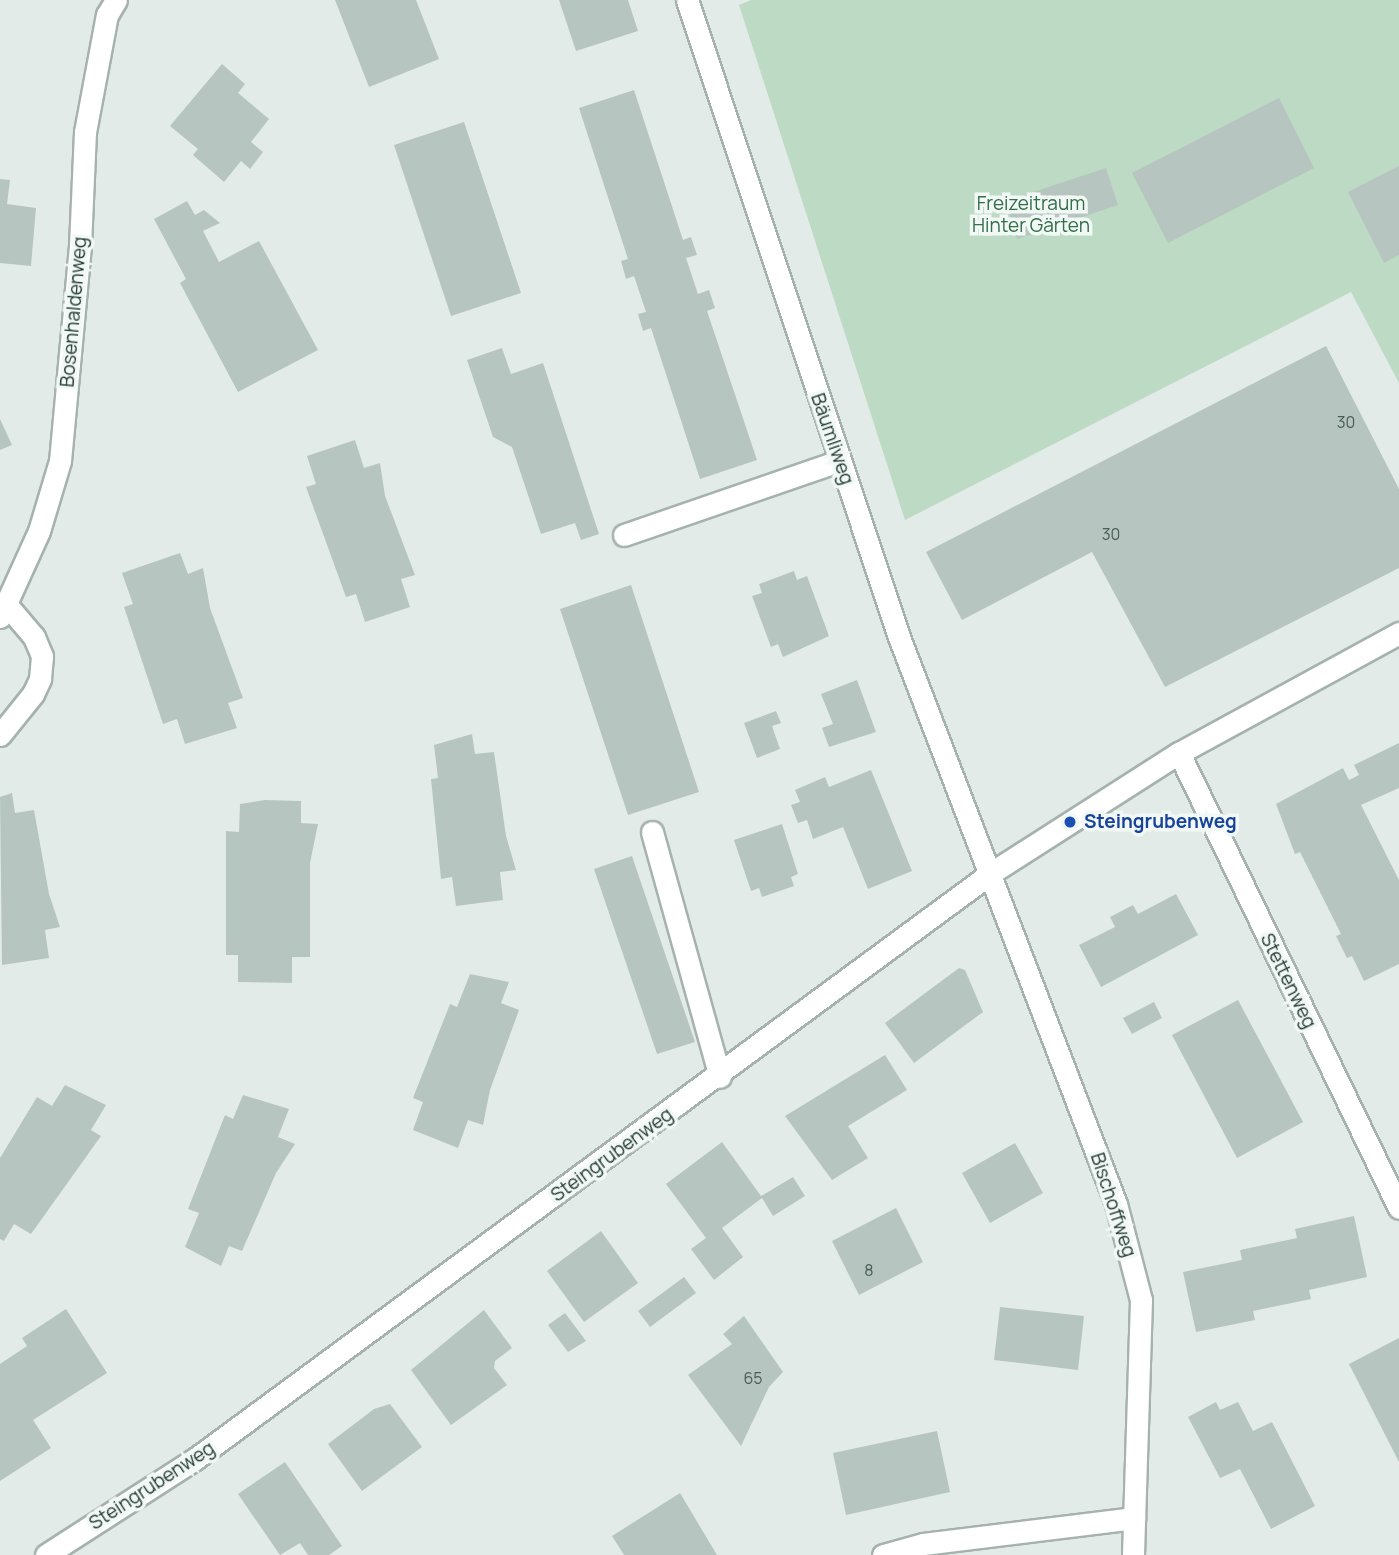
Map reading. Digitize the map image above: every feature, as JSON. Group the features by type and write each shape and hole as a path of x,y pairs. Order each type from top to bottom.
{"street":[{"name":"Bosenhaldenweg","path":"3,610 38,531 60,461 80,246 86,132 107,15 116,0"},
{"name":"Bäumliweg","path":"687,0 899,637 991,873"},
{"path":"624,536 839,461"},
{"path":"0,735 33,694 40,679 42,656 34,637 3,610"},
{"name":"Steingrubenweg","path":"46,1555 195,1459 720,1077 991,873 1179,753 1399,633"},
{"name":"Stettenweg","path":"1179,753 1399,1208"},
{"path":"652,832 720,1077"},
{"name":"Bischoffweg","path":"991,873 1116,1204 1141,1300 1133,1555"},
{"path":"883,1555 923,1544 1134,1518"}],"green space":[{"name":"Freizeitraum Hinter Gärten","path":"751,0 1399,0 1399,383 1351,292 905,520 739,5"}],"building":[{"path":"335,0 416,0 439,59 369,87"},
{"path":"559,0 628,0 638,31 576,51"},
{"path":"222,64 245,84 238,93 269,119 251,142 263,152 250,169 241,161 224,182 193,155 198,149 170,126"},
{"path":"634,90 683,240 691,237 697,255 686,258 698,294 709,290 715,308 707,311 757,460 700,479 651,328 643,331 638,314 646,312 634,276 626,279 621,261 628,259 579,108"},
{"path":"1279,98 1314,168 1168,243 1132,173"},
{"path":"464,122 521,293 451,316 394,145"},
{"path":"1399,166 1399,255 1384,263 1348,192"},
{"path":"1106,168 1118,205 1017,239 1006,201"},
{"path":"0,179 10,180 7,204 36,208 31,266 0,263"},
{"path":"187,201 195,215 204,210 220,223 203,231 219,262 259,241 318,350 238,392 180,283 186,279 154,219"},
{"path":"1326,346 1399,489 1399,568 1165,687 1092,552 962,620 926,552"},
{"path":"502,348 511,374 543,363 599,534 581,540 575,523 541,534 512,447 493,437 467,360"},
{"path":"0,419 12,445 0,450"},
{"path":"355,440 364,468 380,463 385,496 415,575 401,579 410,607 365,622 356,594 346,597 306,487 316,484 307,456"},
{"path":"180,553 188,574 203,568 210,608 243,698 228,703 237,728 185,744 177,719 163,724 124,607 133,604 122,573"},
{"path":"794,571 797,580 807,576 829,636 783,657 778,644 771,647 752,596 762,593 759,584"},
{"path":"631,585 699,792 628,815 560,609"},
{"path":"857,680 876,732 829,747 822,728 833,724 821,694"},
{"path":"776,711 781,723 772,726 780,749 757,758 744,723"},
{"path":"472,734 475,754 494,752 506,836 516,870 500,872 503,900 456,906 452,877 441,879 431,779 438,778 434,745"},
{"path":"1399,743 1399,788 1361,805 1399,880 1399,964 1364,981 1352,956 1347,958 1336,936 1341,934 1300,852 1295,854 1276,804 1343,768 1349,780 1359,775 1354,765"},
{"path":"871,770 912,871 868,889 843,827 813,839 807,820 798,823 791,805 800,802 795,790 825,777 829,787"},
{"path":"12,793 15,813 34,810 49,894 60,927 45,930 49,958 2,965 0,797"},
{"path":"265,800 301,801 301,823 318,824 310,863 310,957 292,957 292,983 238,982 238,955 226,955 226,831 239,832 240,804"},
{"path":"782,824 798,874 791,877 794,886 762,897 759,888 751,891 734,840"},
{"path":"632,856 695,1042 657,1054 594,869"},
{"path":"1176,894 1198,935 1101,987 1079,945 1115,927 1110,917 1133,905 1138,914"},
{"path":"959,968 965,970 983,1012 914,1063 885,1023"},
{"path":"470,974 509,982 501,1003 519,1010 490,1090 483,1125 468,1120 458,1148 413,1130 423,1102 413,1098 450,1004 457,1007"},
{"path":"1238,1000 1303,1122 1237,1158 1172,1035"},
{"path":"1154,1002 1162,1018 1132,1034 1123,1018"},
{"path":"885,1055 907,1090 848,1126 868,1158 832,1180 785,1116"},
{"path":"65,1085 106,1105 91,1130 101,1136 31,1234 14,1224 4,1241 0,1239 0,1158 37,1097 52,1106"},
{"path":"243,1095 289,1109 278,1137 295,1144 276,1173 242,1251 229,1246 221,1266 185,1247 199,1213 188,1209 225,1115 233,1119"},
{"path":"722,1142 761,1196 793,1177 805,1196 773,1216 762,1198 722,1228 743,1257 714,1280 691,1249 706,1238 666,1184"},
{"path":"1015,1143 1043,1193 990,1223 962,1173"},
{"path":"896,1208 923,1262 859,1295 832,1241"},
{"path":"1354,1216 1367,1277 1309,1290 1311,1299 1253,1311 1255,1320 1196,1332 1183,1272 1242,1260 1240,1250 1297,1238 1295,1229"},
{"path":"601,1231 638,1283 584,1322 547,1271"},
{"path":"684,1277 696,1293 650,1327 638,1311"},
{"path":"1000,1307 1084,1316 1078,1370 994,1360"},
{"path":"66,1309 107,1373 33,1420 51,1448 0,1481 0,1364 27,1346 22,1338"},
{"path":"484,1310 512,1348 495,1361 494,1368 507,1385 451,1425 411,1370"},
{"path":"565,1313 586,1341 568,1352 548,1325"},
{"path":"744,1316 783,1372 769,1387 741,1446 688,1375 732,1344 723,1334"},
{"path":"1399,1338 1399,1462 1349,1364"},
{"path":"1216,1402 1220,1410 1238,1402 1253,1431 1272,1422 1315,1506 1271,1529 1240,1469 1220,1478 1188,1417"},
{"path":"390,1404 422,1447 362,1491 328,1444 374,1409"},
{"path":"937,1431 950,1492 846,1515 833,1453"},
{"path":"285,1462 342,1546 329,1555 308,1555 300,1543 280,1555 238,1494"},
{"path":"680,1493 717,1555 624,1555 612,1536"}],"place":[{"name":"Steingrubenweg","path":"1070,822"}]}
